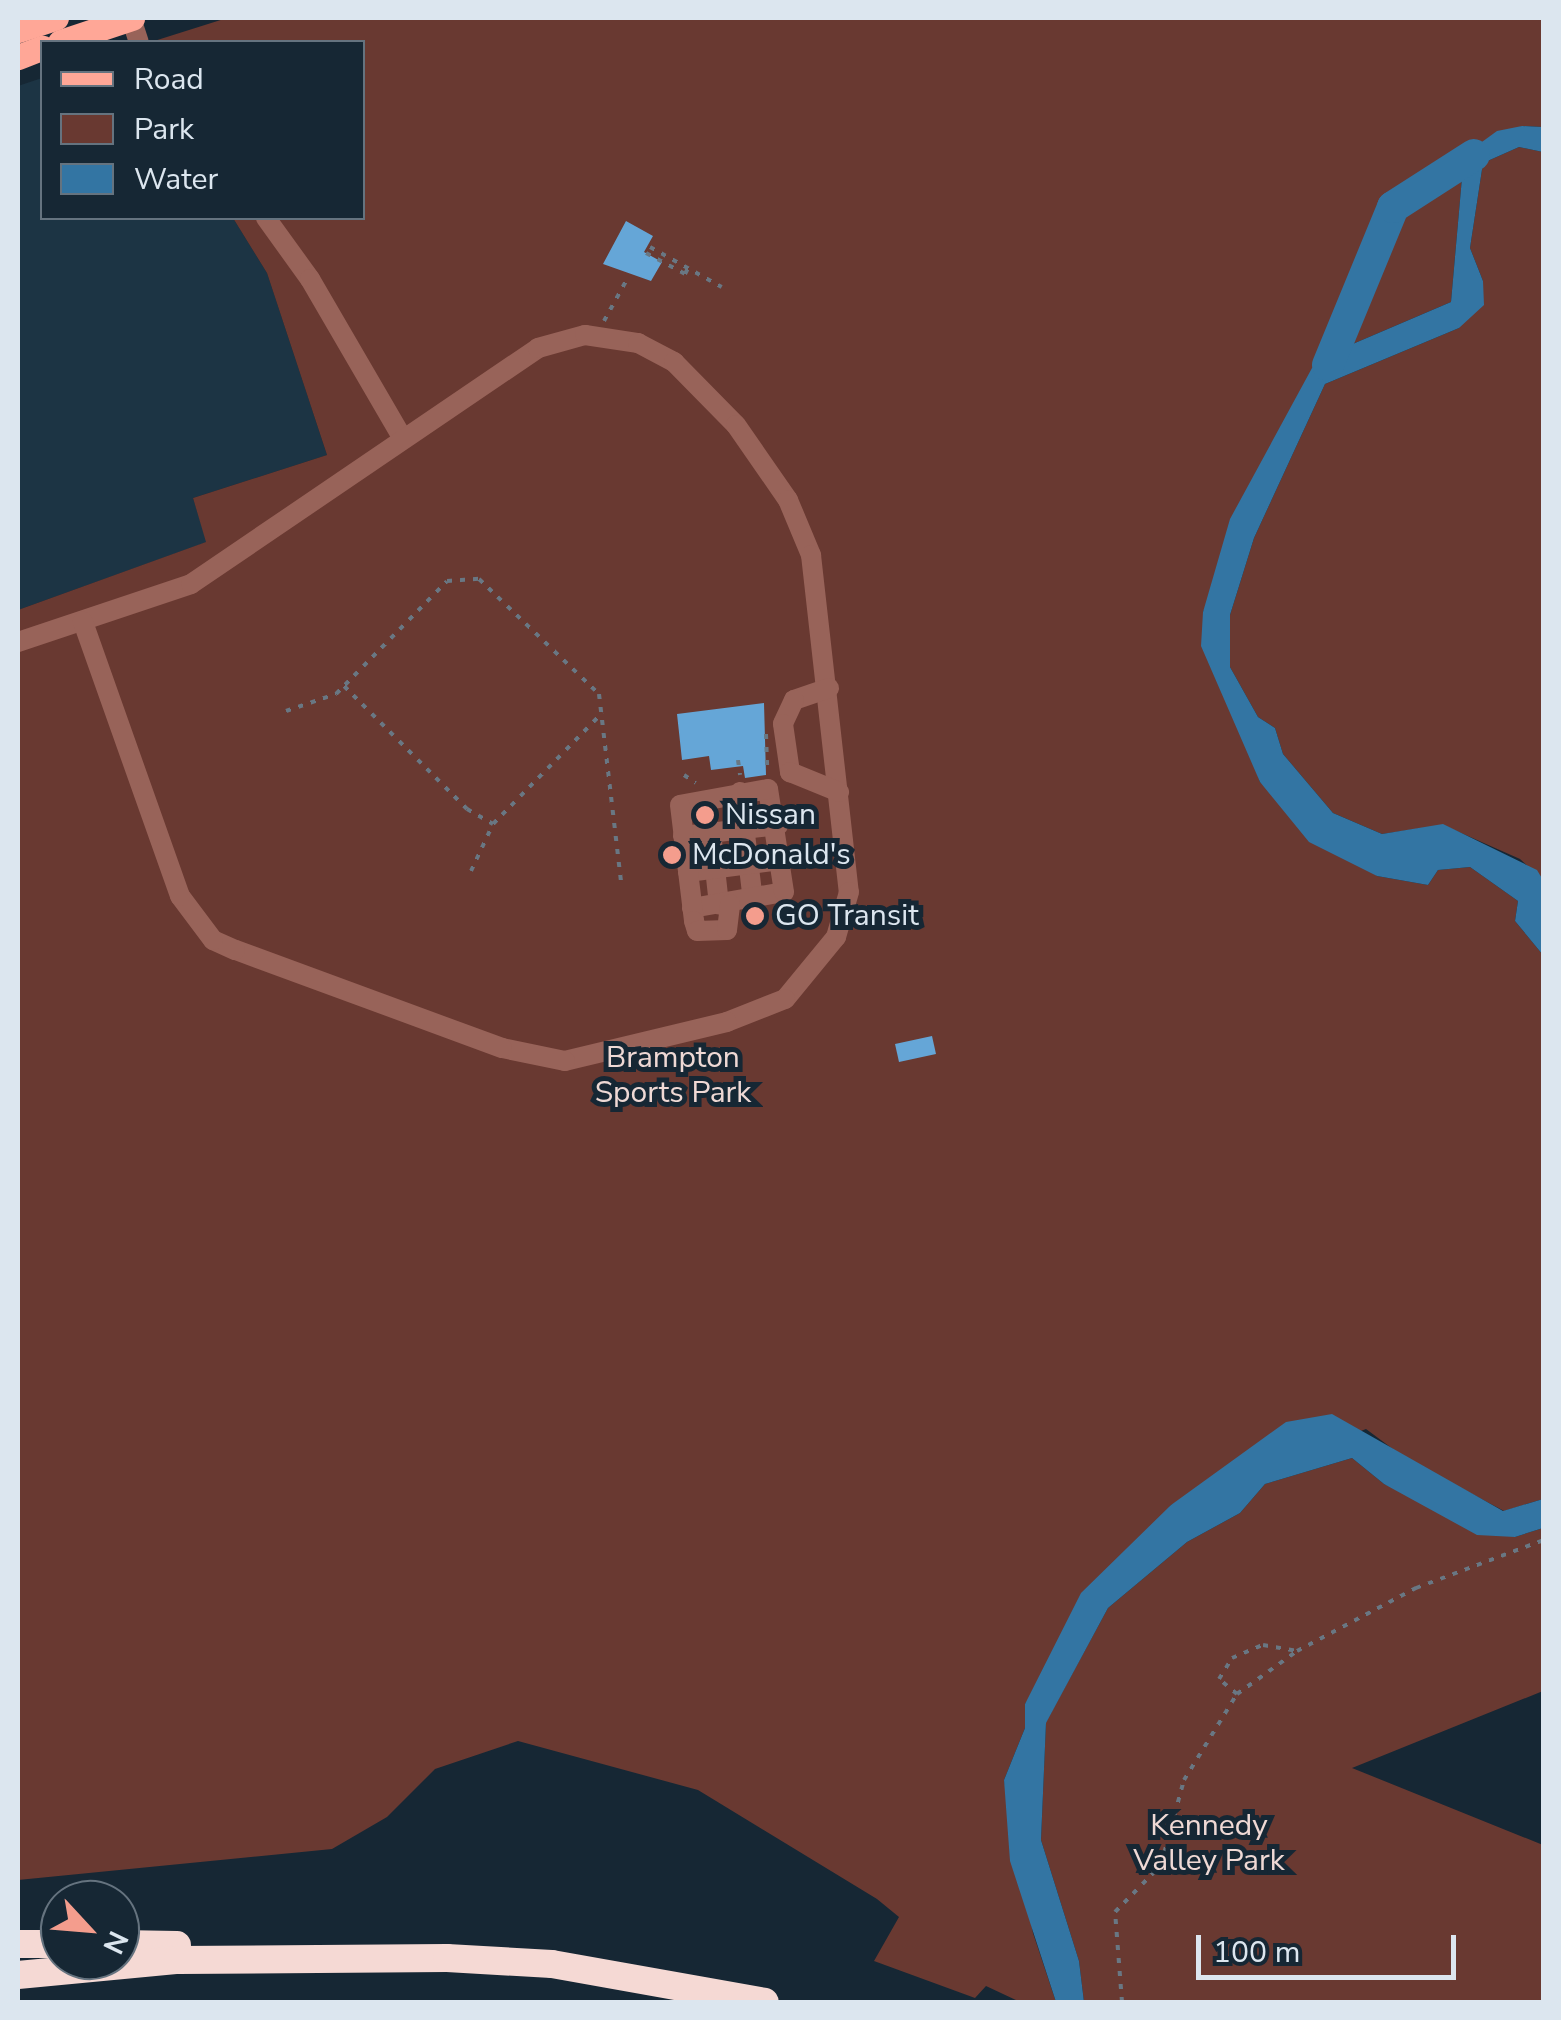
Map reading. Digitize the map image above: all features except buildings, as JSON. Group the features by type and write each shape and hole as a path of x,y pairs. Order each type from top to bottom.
{"highway":[{"path":"140,1944 400,1948 447,1958"},
{"path":"18,1975 178,1960 447,1958 552,1964 765,2002"}],"main road":[{"path":"18,30 56,18"},
{"path":"66,40 131,18"}],"lane":[{"path":"267,220 310,279 402,436"},
{"path":"18,642 190,584 402,436 538,348 596,335 648,348 696,381 788,500 811,554 849,892 828,954 784,998 727,1022 565,1061 502,1048 213,940 180,896 82,622"},
{"path":"829,688 794,700 784,724 790,772 839,792"},
{"path":"740,787 753,900"},
{"path":"711,832 715,868 729,927 706,934 696,929 692,908 683,800 740,787 772,791 784,892 724,904"},
{"path":"683,836 778,824"},
{"path":"688,872 782,860"}],"path":[{"path":"650,247 722,287"},
{"path":"646,253 685,274 688,268"},
{"path":"596,335 626,281"},
{"path":"286,712 344,686 444,584 471,577 488,585 596,690 602,712 621,880"},
{"path":"344,686 467,809 493,824"},
{"path":"471,871 493,824 602,712"},
{"path":"766,734 768,780"},
{"path":"738,760 740,787"},
{"path":"684,776 697,788"},
{"path":"1122,2002 1115,1912 1134,1886 1161,1866 1184,1780 1238,1694 1297,1651 1416,1588 1544,1540"},
{"path":"1238,1694 1219,1679 1232,1658 1264,1645 1297,1651"}],"shaded area":[{"path":"40,79 40,220 234,220 267,273 327,455 193,498 207,542 18,610 18,86"}],"green space":[{"name":"Brampton Sports Park","path":"227,18 1543,18 1543,127 1522,126 1464,155 1451,302 1348,346 1312,369 1203,612 1260,782 1377,876 1428,885 1438,870 1470,867 1518,901 1515,921 1543,955 1543,1499 1504,1511 1405,1458 1366,1429 1171,1505 1025,1704 1025,1728 1004,1780 1033,1933 1056,2002 1020,2002 986,1986 975,1998 874,1961 899,1917 877,1899 698,1790 518,1741 435,1769 387,1817 332,1849 18,1880 18,610 206,542 193,498 327,455 267,273 234,220 365,220 365,40 157,40"},
{"path":"1519,147 1543,152 1543,880 1520,859 1443,825 1382,834 1333,813 1283,754 1275,728 1258,717 1230,667 1230,615 1254,538 1325,384 1459,328 1483,281 1470,248 1483,163"},
{"name":"Kennedy Valley Park","path":"1352,1458 1384,1484 1515,1537 1543,1528 1543,1691 1352,1768 1543,1845 1543,2002 1084,2002 1079,1961 1041,1840 1046,1722 1108,1608 1187,1542 1240,1513 1265,1484"}],"water":[{"path":"1543,127 1543,152 1519,147 1483,163 1470,248 1483,281 1484,305 1459,328 1325,384 1254,538 1230,615 1230,667 1258,717 1275,728 1283,754 1333,813 1382,834 1443,824 1537,870 1543,880 1543,955 1515,921 1518,901 1470,867 1438,870 1428,885 1377,876 1309,842 1260,782 1201,646 1203,612 1230,519 1312,368 1348,346 1451,302 1464,155 1497,131"},
{"path":"1332,1414 1503,1511 1543,1499 1543,1528 1515,1537 1477,1535 1384,1484 1352,1458 1265,1484 1240,1513 1187,1542 1108,1608 1046,1723 1041,1840 1079,1961 1084,2002 1056,2002 1010,1861 1004,1780 1025,1728 1025,1704 1081,1593 1171,1505 1286,1422"}],"waterway":[{"path":"1328,365 1393,207 1474,155"}],"place":[{"name":"Nissan","path":"705,815"},
{"name":"McDonald's","path":"672,855"},
{"name":"GO Transit","path":"755,916"}]}
